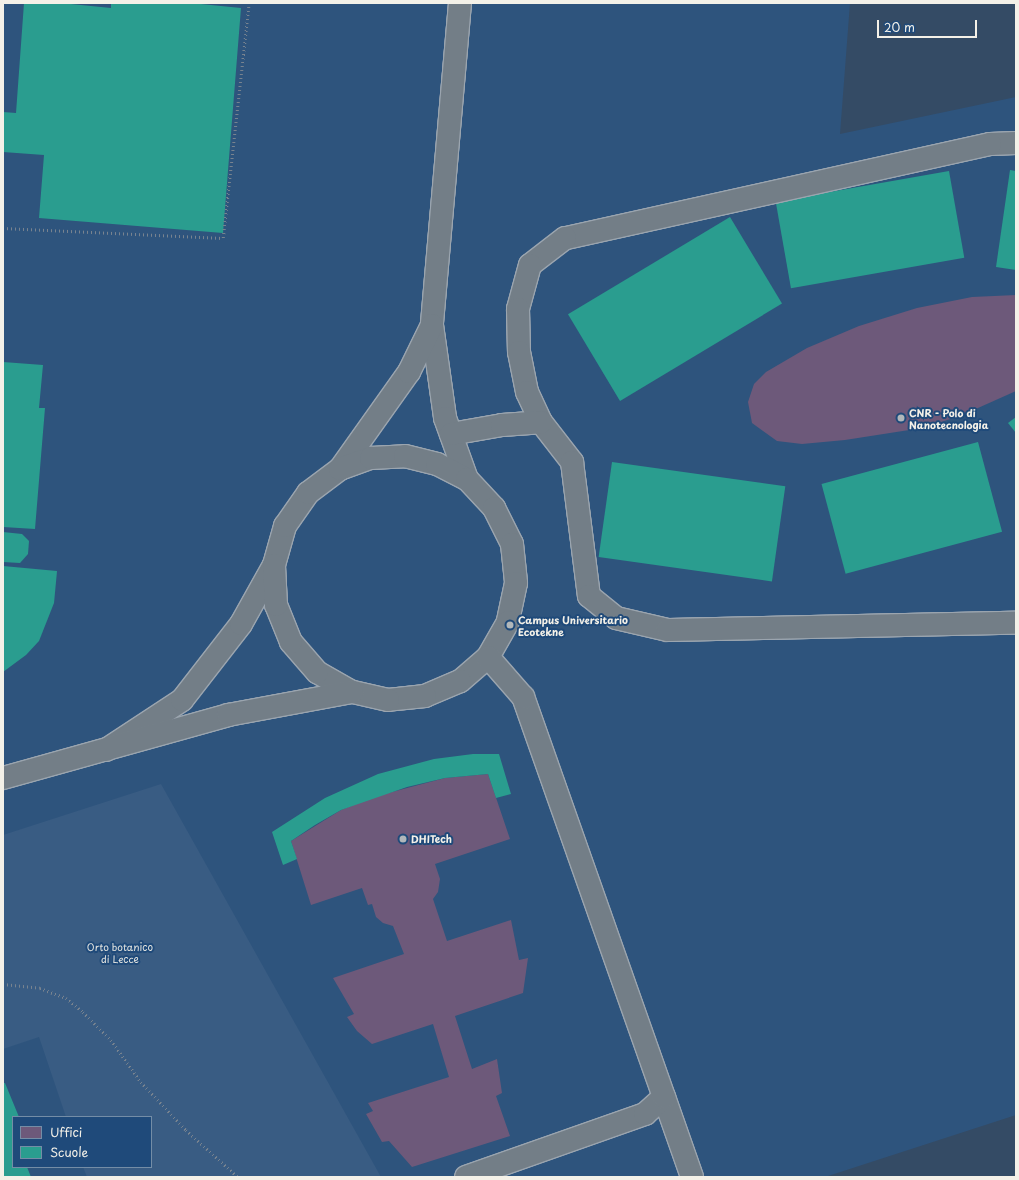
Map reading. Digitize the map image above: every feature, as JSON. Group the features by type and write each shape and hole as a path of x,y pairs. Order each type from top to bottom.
{"lane":[{"path":"460,3 432,325 445,418 467,479"},
{"path":"1016,143 990,144 565,238 530,265 518,309 520,352 527,392 541,422 572,462 589,596 616,618 668,630 1016,623"},
{"path":"340,469 409,372 432,325"},
{"path":"451,434 502,425 541,422"},
{"path":"106,750 182,700 241,624 274,565 285,526 308,493 340,469 371,458 405,456 437,464 467,479 494,508 512,544 516,583 508,622 488,656 460,681 425,696 388,700 352,692 317,672 291,642 276,605 274,565"},
{"path":"488,656 523,697 692,1177"},
{"path":"3,778 228,715 352,692"},
{"path":"466,1177 645,1114 664,1097"}],"path":[{"path":"3,228 223,238 249,3"},
{"path":"3,984 40,988 66,998 78,1007 111,1040 141,1082 186,1130 238,1177"}],"shaded area":[{"name":"Campus Universitario Ecotekne","path":"3,3 850,3 840,134 1016,97 1016,1115 825,1177 3,1177"}],"green space":[{"name":"Orto botanico di Lecce","path":"161,784 381,1177 87,1177 83,1168 152,1168 152,1116 66,1116 39,1037 3,1049 3,835"}],"building: Uffici":[{"path":"1016,295 1016,391 960,416 922,428 845,440 802,444 777,441 752,423 748,402 754,384 766,372 807,348 859,326 917,308 972,297"},
{"path":"488,774 510,839 435,864 440,879 438,892 433,899 447,941 511,920 519,960 528,958 523,993 455,1016 472,1069 497,1059 502,1093 496,1096 510,1136 412,1167 389,1141 382,1142 366,1114 373,1111 368,1103 449,1077 433,1024 372,1044 357,1031 347,1017 354,1014 333,978 404,954 393,926 383,923 376,917 372,904 368,905 362,888 311,905 291,841 341,810 373,797 445,778"}],"building: Scuole":[{"path":"24,3 61,3 111,8 111,3 191,3 241,8 223,233 39,218 44,155 3,152 3,112 16,113"},
{"path":"1010,170 1016,171 1016,270 996,267"},
{"path":"949,171 964,258 791,288 776,202"},
{"path":"730,217 782,304 620,401 568,314"},
{"path":"3,362 43,365 39,408 45,408 35,529 3,527"},
{"path":"1016,417 1016,433 1008,423"},
{"path":"978,442 1002,532 846,574 822,484"},
{"path":"612,462 785,486 772,581 599,557"},
{"path":"3,532 22,534 29,541 28,554 20,563 3,562"},
{"path":"3,566 57,571 54,603 39,641 26,655 3,672"},
{"path":"473,754 499,754 511,794 496,798 488,774 445,778 407,787 341,810 315,825 291,841 297,859 283,865 272,832 325,798 378,774 434,759"},
{"path":"3,1083 5,1083 19,1116 12,1116 12,1168 27,1168 31,1177 3,1177"}],"place":[{"name":"CNR - Polo di Nanotecnologia","path":"901,418"},
{"name":"Campus Universitario Ecotekne","path":"510,625"},
{"name":"DHITech","path":"403,839"}]}
